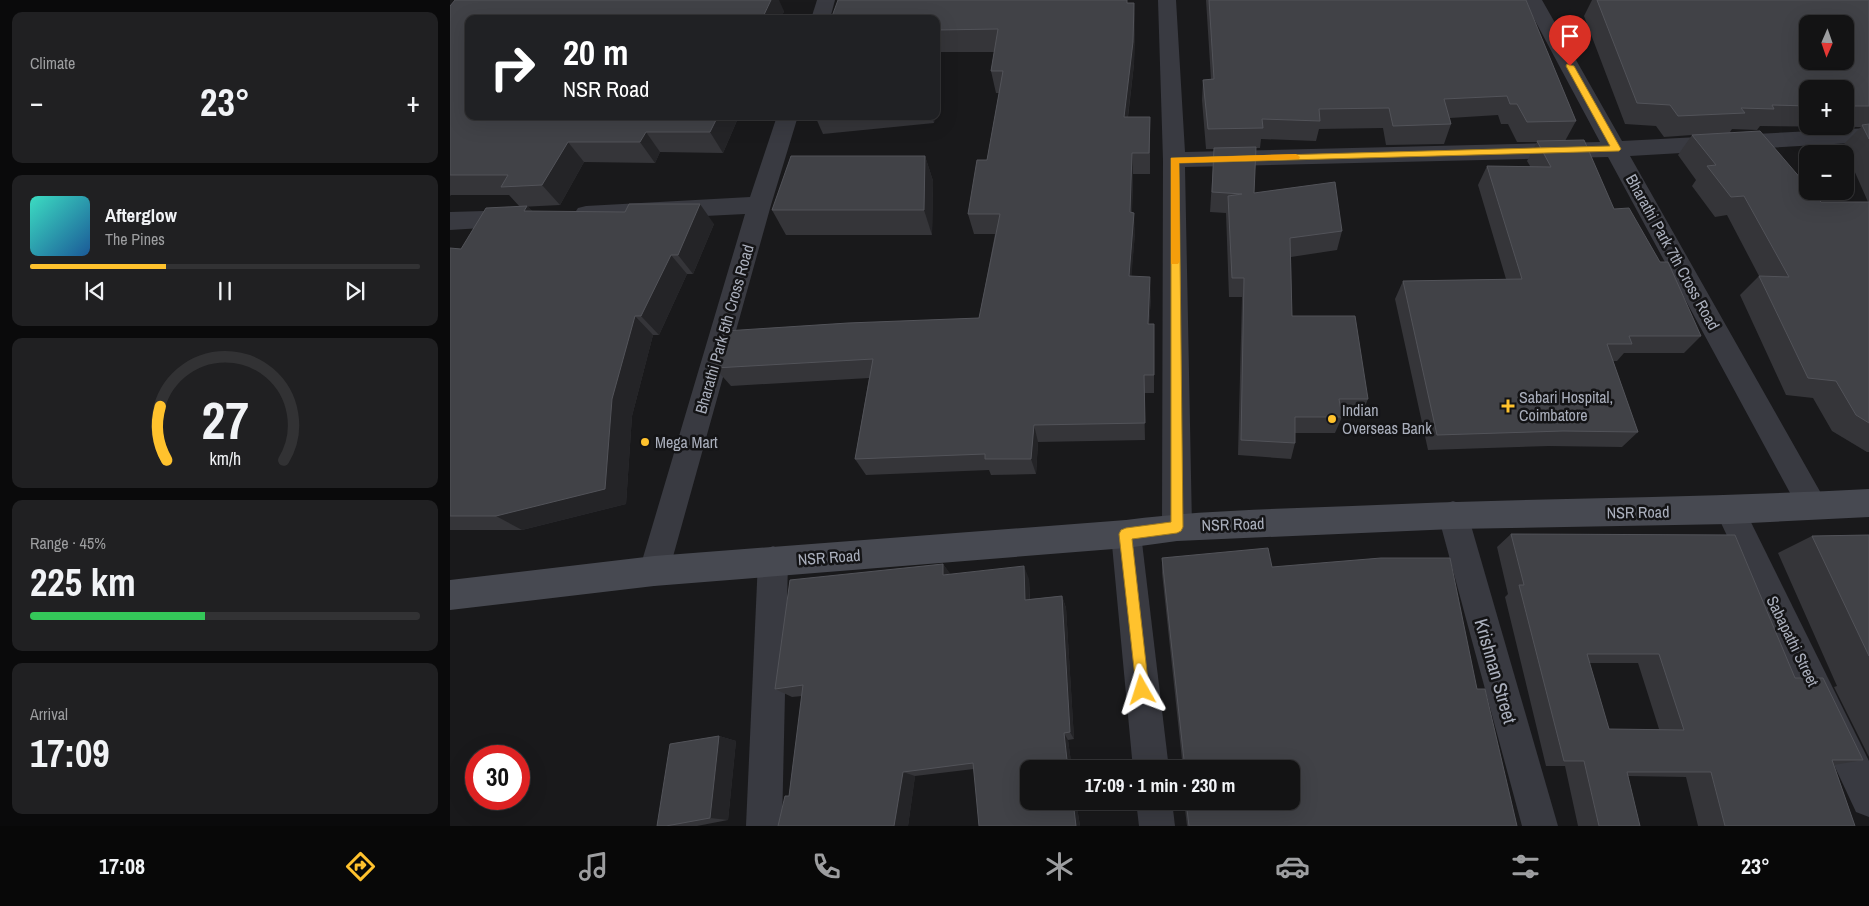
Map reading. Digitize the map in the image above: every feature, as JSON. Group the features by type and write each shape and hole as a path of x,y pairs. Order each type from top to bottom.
{"main road":[{"name":"NSR Road","path":"450,595 654,571 1126,534 1177,527 1453,515 1730,510 1869,503"}],"street":[{"path":"821,15 826,0"},
{"path":"1167,0 1174,160 1177,527"},
{"name":"Bharathi Park 7th Cross Road","path":"1533,0 1812,505"},
{"name":"Bharathi Park 5th Cross Road","path":"654,571 759,205 787,120"},
{"path":"1174,160 1616,149 1869,135"},
{"path":"570,215 759,205"},
{"path":"450,221 540,217"},
{"name":"Sabapathi Street","path":"1730,510 1869,799"},
{"name":"Krishnan Street","path":"1453,515 1540,826"},
{"path":"1126,534 1150,760"},
{"path":"764,826 773,561"},
{"path":"1155,810 1157,826"}],"building":[{"path":"455,0 771,0 764,15 465,15 465,120 716,120 710,132 646,132 640,142 568,142 542,185 501,187 508,175 450,175 450,6"},
{"path":"838,0 1127,0 1127,3 1134,3 1133,42 1124,117 1150,117 1149,153 1132,153 1130,212 1134,213 1129,276 1150,277 1148,324 1154,324 1154,375 1144,375 1145,423 1034,425 1031,459 985,459 985,454 855,459 873,359 715,368 725,331 848,323 979,318 1000,214 968,214 977,160 987,160 1003,71 991,71 998,29 940,30 940,15 832,15"},
{"path":"1209,0 1526,0 1576,121 1527,122 1517,104 1510,104 1507,96 1444,99 1451,124 1393,126 1389,108 1319,109 1320,121 1262,119 1263,128 1208,129 1203,80 1214,79"},
{"path":"1597,0 1869,0 1869,106 1854,106 1854,80 1799,80 1799,106 1772,105 1774,109 1741,108 1745,113 1678,116 1670,105 1637,103"},
{"path":"1869,124 1869,139 1862,125"},
{"path":"1760,131 1799,176 1799,200 1869,202 1869,423 1856,415 1836,381 1808,378 1759,276 1789,277 1744,196 1731,197 1707,166 1716,165 1692,135"},
{"path":"1584,140 1614,209 1629,208 1660,262 1668,262 1701,336 1629,336 1632,344 1607,344 1638,432 1563,431 1437,435 1403,281 1522,279 1487,166 1551,167 1537,141"},
{"path":"1256,147 1254,193 1335,182 1342,231 1290,238 1292,316 1355,316 1368,399 1339,399 1342,417 1295,417 1295,443 1241,440 1244,278 1232,278 1228,196 1242,194 1212,192 1214,148"},
{"path":"791,156 925,156 924,210 772,210"},
{"path":"629,204 700,204 678,255 671,255 641,316 635,316 612,399 605,489 496,516 450,516 450,248 461,249 486,208 527,206 524,211 625,212"},
{"path":"1511,534 1735,535 1795,678 1823,678 1863,760 1832,760 1855,826 1725,826 1711,772 1627,772 1640,826 1599,826 1584,761 1564,761 1519,585 1524,585","holes":["1587,654 1659,654 1684,730 1609,729"]},
{"path":"1869,535 1869,656 1812,536"},
{"path":"1268,548 1272,567 1381,558 1450,558 1477,689 1485,689 1517,826 1189,826 1187,810 1300,810 1300,760 1184,760 1162,558"},
{"path":"943,564 943,575 1024,566 1025,600 1062,596 1070,732 1064,733 1067,760 1020,760 1020,810 1074,810 1076,826 979,826 973,763 903,772 894,826 778,826 785,796 789,796 803,685 775,689 790,580"},
{"path":"719,736 710,818 657,826 670,744"}],"slow traffic":[{"path":"1175,261 1174,160 1296,157"}],"place":[{"name":"Sabari Hospital, Coimbatore","path":"1508,406"},
{"name":"Indian Overseas Bank","path":"1332,419"},
{"name":"Mega Mart","path":"645,442"}],"route":[{"path":"1142,690 1126,534 1177,527 1174,160 1616,149 1570,66"}]}
